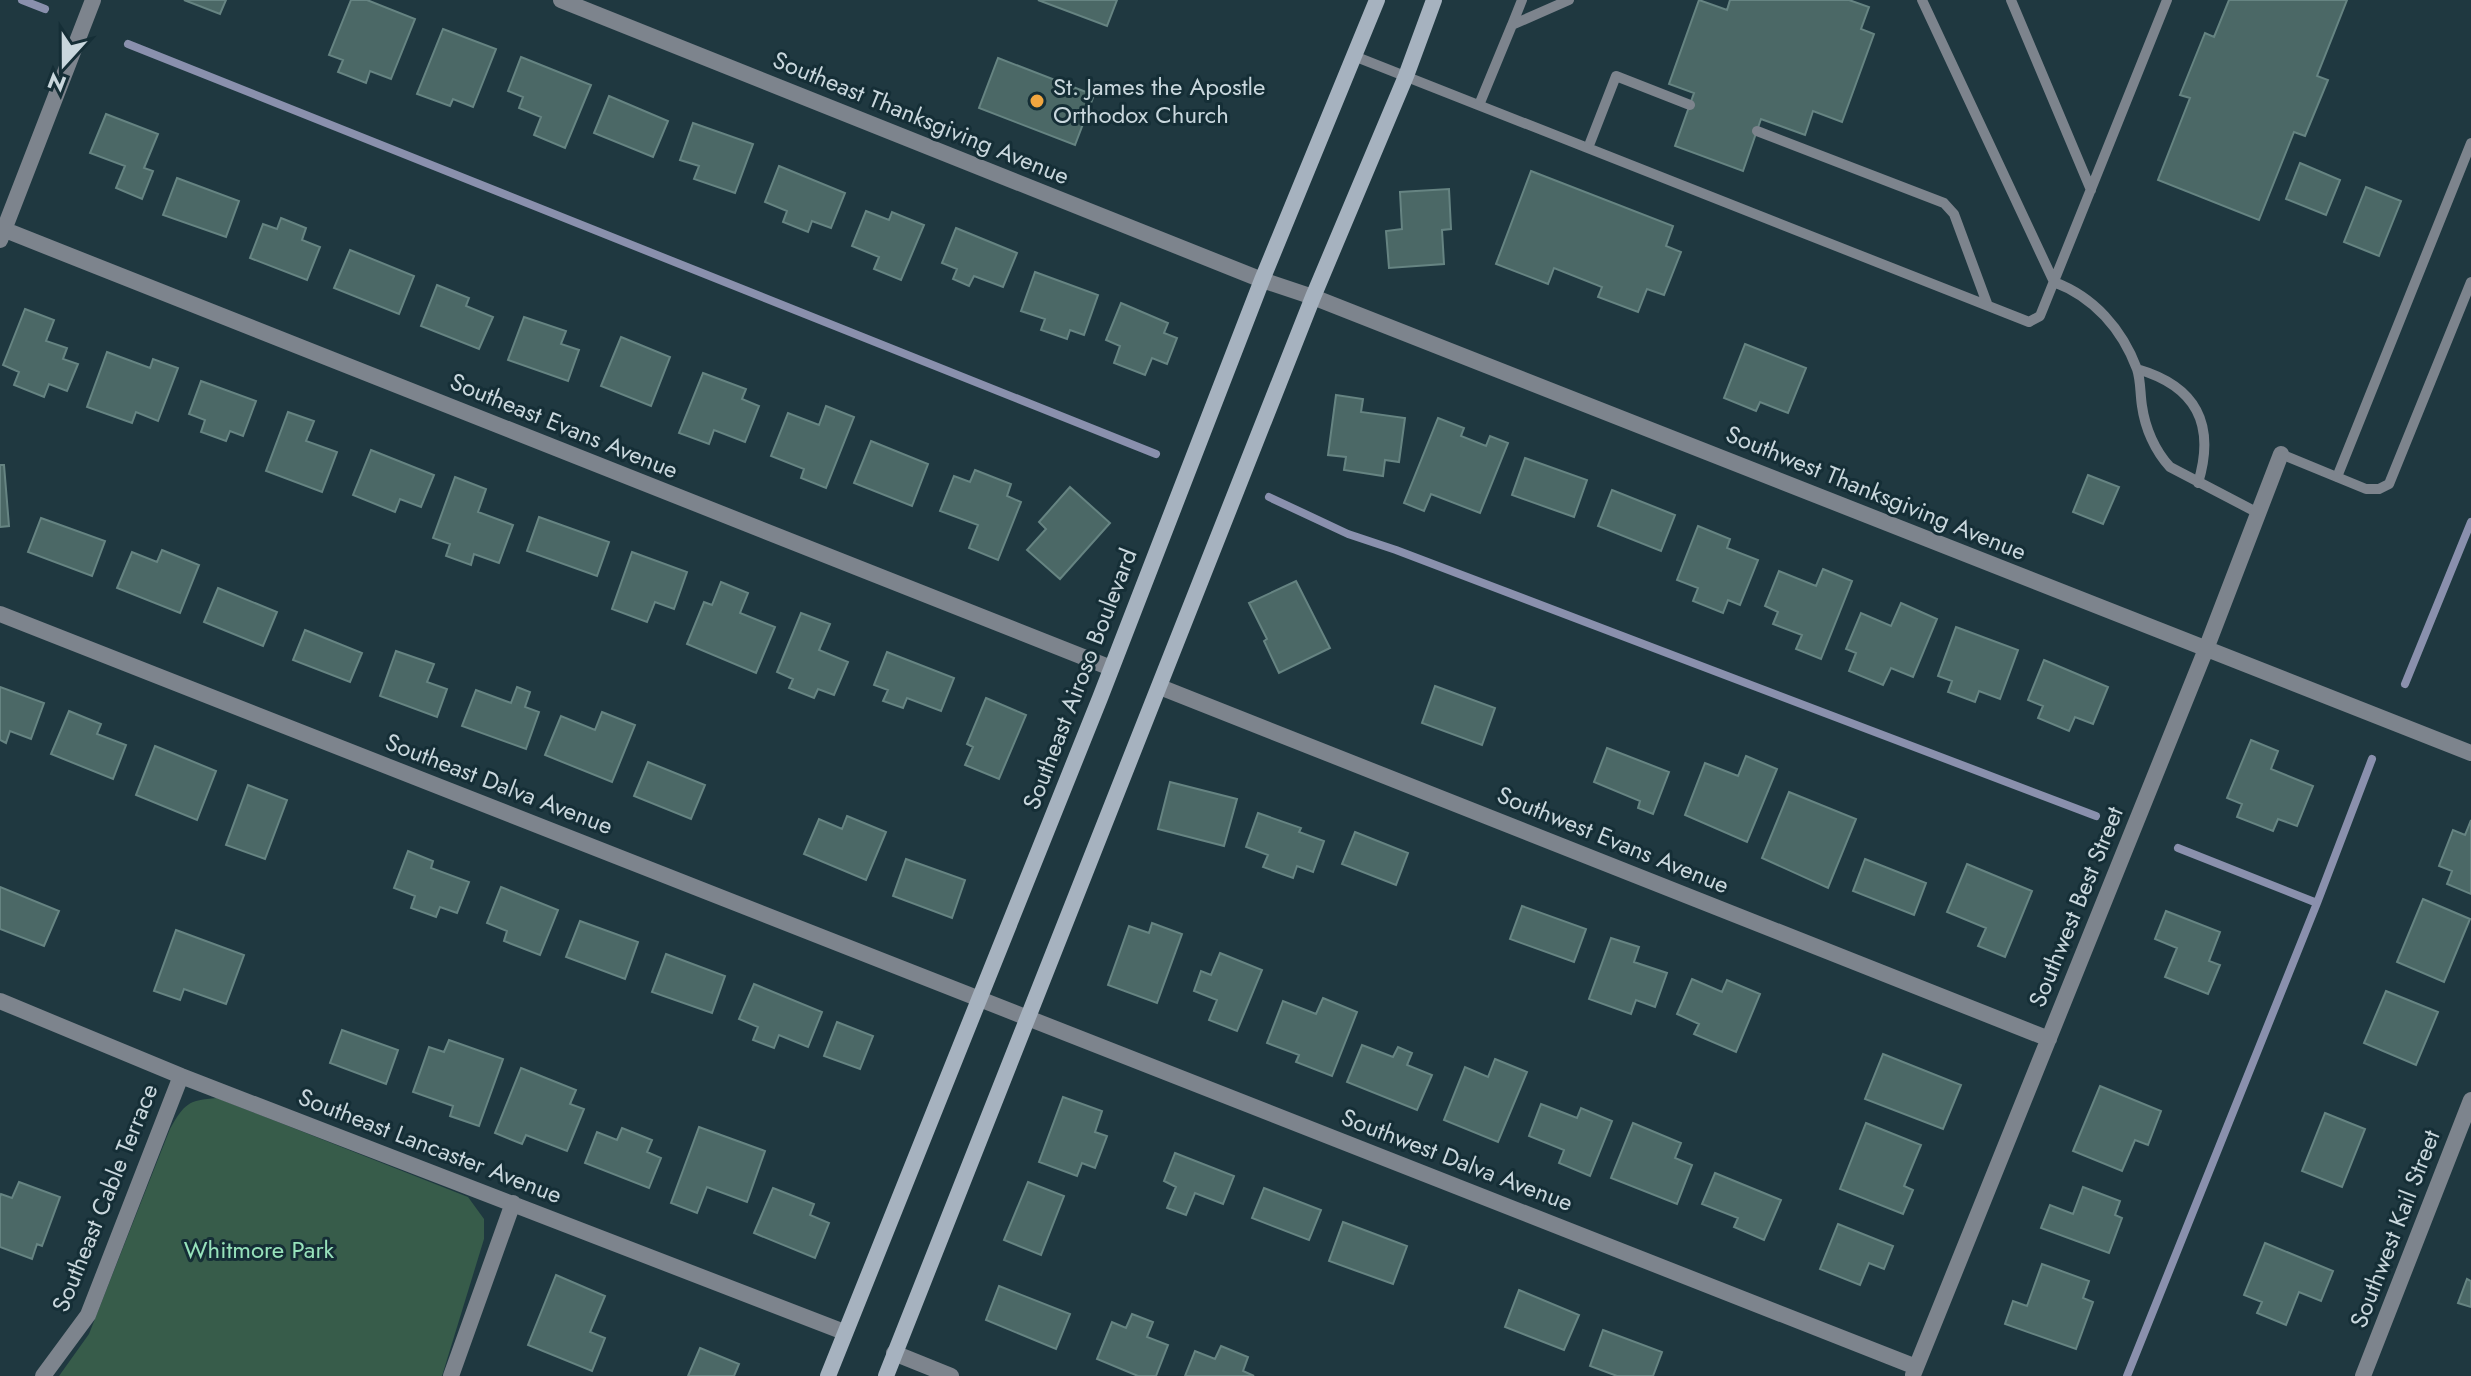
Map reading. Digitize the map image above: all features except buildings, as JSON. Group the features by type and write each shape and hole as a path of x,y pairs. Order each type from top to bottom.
{"main road":[{"name":"Southeast Airoso Boulevard","path":"828,1376 980,999 1262,280 1377,0"},
{"path":"886,1376 1313,297 1406,76 1434,0"}],"street":[{"path":"1,233 93,0"},
{"name":"Southeast Thanksgiving Avenue","path":"561,0 1262,280"},
{"name":"Southeast Evans Avenue","path":"1,233 1111,668"},
{"name":"Southwest Thanksgiving Avenue","path":"1262,280 1313,297 2471,753"},
{"name":"Southwest Best Street","path":"1914,1371 2206,649 2281,454"},
{"name":"Southeast Dalva Avenue","path":"0,614 980,999"},
{"name":"Southwest Evans Avenue","path":"1160,687 2049,1039"},
{"name":"Southwest Dalva Avenue","path":"980,999 1914,1371"},
{"name":"Southeast Lancaster Avenue","path":"0,1001 181,1076 844,1332"},
{"name":"Southeast Cable Terrace","path":"43,1376 88,1315 181,1076"},
{"name":"Southwest Kail Street","path":"2363,1376 2471,1100"},
{"path":"451,1376 513,1203"},
{"path":"894,1353 951,1376"}],"lane":[{"path":"1479,105 1522,0"},
{"path":"1512,25 1569,0"},
{"path":"1922,0 2054,282 2075,290 2102,312 2116,329 2137,369 2142,409 2159,455 2170,467 2258,513"},
{"path":"2011,0 2091,190"},
{"path":"1354,56 2029,322 2040,316 2167,0"},
{"path":"1588,148 1616,76 1690,105"},
{"path":"1757,131 1944,203 1954,214 1988,306"},
{"path":"2337,477 2471,143"},
{"path":"2281,454 2366,489 2379,489 2389,484 2471,282"},
{"path":"2137,369 2160,376 2181,390 2196,410 2205,433 2205,458 2198,483"}],"green space":[{"name":"Whitmore Park","path":"217,1098 468,1197 484,1219 484,1239 442,1376 59,1376 89,1334 170,1129 188,1105"}],"waterway":[{"path":"22,0 45,9"},
{"path":"128,44 1156,454"},
{"path":"1269,497 1348,534 2096,816"},
{"path":"2405,684 2471,522"},
{"path":"2127,1376 2372,759"},
{"path":"2178,848 2317,903"}],"place":[{"name":"St. James the Apostle Orthodox Church","path":"1037,101"}]}
